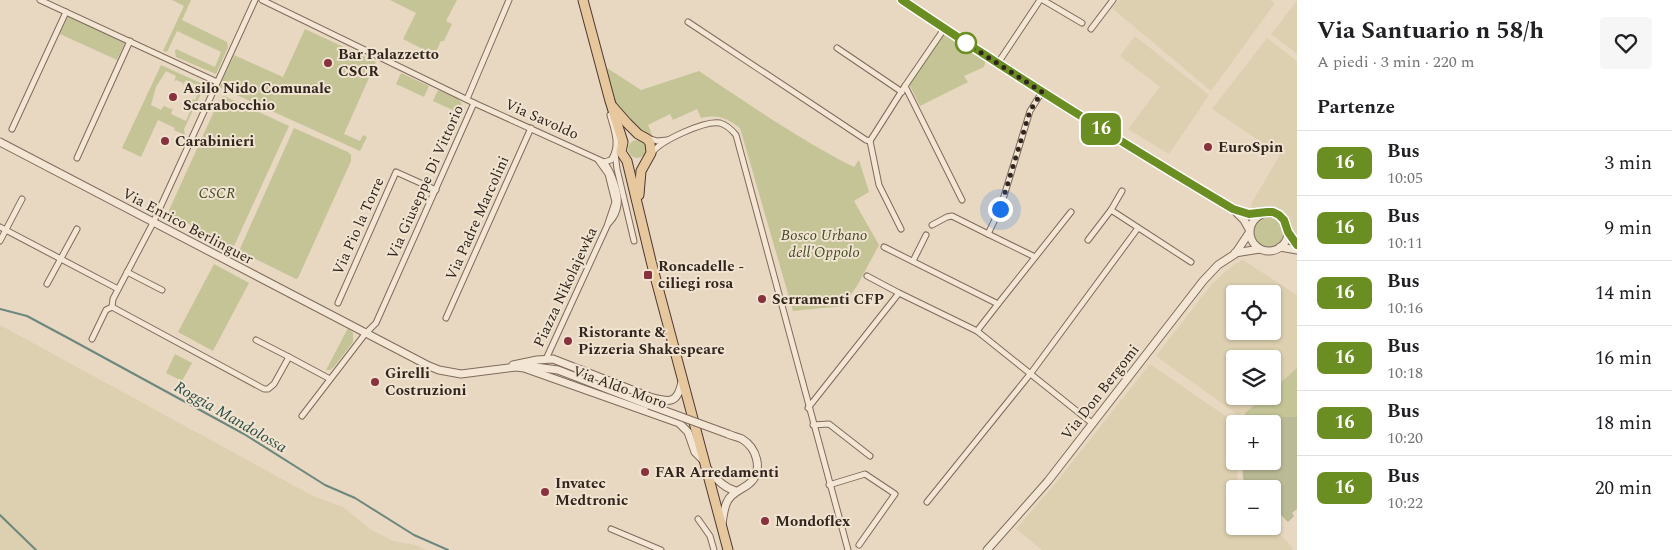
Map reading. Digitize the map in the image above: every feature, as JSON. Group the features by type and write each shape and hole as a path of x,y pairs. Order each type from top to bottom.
{"main road":[{"path":"583,0 608,97 623,142 621,152 627,161 641,222 728,550"},
{"path":"608,97 626,123 650,143 651,148 648,159 641,172 639,181 638,205"},
{"path":"623,142 629,136 641,135"},
{"path":"627,161 639,164 648,159"}],"street":[{"path":"40,0 217,82"},
{"path":"112,307 113,299 153,223 255,0"},
{"name":"Via Giuseppe Di Vittorio","path":"262,0 474,102 376,323 365,334 302,416"},
{"path":"467,99 509,0"},
{"path":"902,0 1042,92 1233,209 1244,220 1251,240 1260,249 1274,251 1287,238 1288,232"},
{"path":"998,63 1041,0 1082,23"},
{"path":"1090,29 1113,0"},
{"path":"12,129 66,12"},
{"path":"688,22 858,135 870,141"},
{"path":"901,229 879,185 870,141 944,29"},
{"path":"77,158 130,41"},
{"path":"837,48 902,92"},
{"path":"906,86 962,200"},
{"path":"988,234 1000,209 1030,111 1042,92"},
{"path":"608,97 609,111 617,141 615,160 634,241"},
{"name":"Via Savoldo","path":"474,102 601,161"},
{"path":"648,159 654,150 667,140 706,124 721,123 731,129 736,135 808,408 848,550"},
{"name":"Via Padre Marcolini","path":"446,318 531,128"},
{"path":"641,135 650,139 667,140"},
{"name":"Via Enrico Berlinguer","path":"0,142 365,334"},
{"path":"601,161 611,160 615,153"},
{"name":"Piazza Nikolajewka","path":"546,359 607,226 615,202 608,174 601,161"},
{"name":"Via Pio la Torre","path":"338,303 396,172 436,190"},
{"path":"1088,240 1111,210 1122,191"},
{"path":"0,241 22,199"},
{"path":"1233,209 1249,214 1273,212 1279,215 1284,220 1288,232 1297,245"},
{"path":"1111,210 1191,262"},
{"path":"977,331 1071,212"},
{"path":"1249,231 1251,223 1260,214"},
{"path":"932,225 952,216 1035,257"},
{"path":"0,227 118,289"},
{"path":"927,502 1031,373 1138,228"},
{"path":"47,284 77,229"},
{"name":"Via Don Bergomi","path":"1235,254 1249,231"},
{"path":"913,261 926,235"},
{"path":"884,247 998,304"},
{"path":"1280,247 1297,250"},
{"name":"Via Don Bergomi","path":"987,550 1048,481 1203,281 1218,265 1235,254 1260,249"},
{"path":"127,272 162,290"},
{"path":"867,276 899,294 977,331 1093,424"},
{"path":"808,408 899,294"},
{"path":"92,338 106,310 112,307"},
{"path":"112,307 264,389 268,389 274,384 288,357"},
{"name":"Via Aldo Moro","path":"365,334 439,370 461,374 554,359 666,402 678,396 683,381"},
{"path":"256,340 330,379"},
{"path":"546,359 542,371 558,370 600,388 742,439 752,448 758,468 755,477 750,483 736,491 727,501 722,530 710,536"},
{"name":"Via Aldo Moro","path":"508,367 542,371 553,378 679,423 686,429 695,452 705,465 722,485 736,491"},
{"path":"553,378 600,388"},
{"path":"813,425 829,424 870,456"},
{"path":"829,485 865,474 894,494 859,545"},
{"path":"698,519 710,536 714,550"},
{"path":"611,530 661,550"}],"shaded area":[{"path":"1119,0 1270,0 1275,3 1211,91 1112,8"},
{"path":"1297,1 1297,54 1271,34"},
{"path":"1135,36 1209,95 1169,154 1128,129 1160,87 1120,56"},
{"path":"1267,38 1297,61 1297,239 1293,235 1291,226 1283,214 1274,209 1253,212 1251,204 1280,155 1212,109"},
{"path":"1243,260 1297,295 1297,368 1281,382 1281,350 1226,350 1226,405 1254,405 1245,413 1238,415 1156,356 1212,284 1227,270"},
{"path":"0,325 313,496 343,507 370,529 393,541 416,545 426,550 0,550"},
{"path":"1150,364 1226,416 1226,470 1237,470 1238,480 1226,480 1226,535 1281,535 1293,548 1291,550 1042,550 1016,529 1054,485"}],"green space":[{"path":"172,0 191,0 182,20 227,42 228,47 216,74 176,57 175,51 176,49 215,67 221,52 177,31 167,52 163,51 184,6"},
{"path":"390,0 457,0 446,21 452,24 444,41 441,41 434,55 403,39 416,13"},
{"path":"68,16 125,43 117,60 60,34"},
{"path":"305,29 376,62 344,134 360,141 363,135 367,137 360,151 219,87 234,55 283,77"},
{"path":"944,33 986,59 984,67 964,76 968,82 920,106 909,84"},
{"path":"161,65 205,85 184,129 185,135 158,120 141,157 122,148","holes":["166,71 176,76 174,82 176,80 183,83 182,86 186,80 201,87 195,100 189,98 186,104 192,107 186,121 171,114 173,108 164,106 165,104 161,110 151,105 156,87"]},
{"name":"Bosco Urbano dell'Oppolo","path":"607,68 641,90 699,71 814,145 854,167 859,160 869,192 854,201 879,245 857,286 842,306 793,311 740,128 722,118 712,116 701,118 697,109 673,120 670,114 648,125 653,137 636,128 619,109 605,70"},
{"path":"401,73 429,86 424,97 396,84"},
{"path":"438,90 457,98 461,102 461,118 451,138 447,136 457,112 433,101"},
{"name":"CSCR","path":"224,96 289,126 233,248 169,212 220,98"},
{"name":"CSCR","path":"294,128 351,155 351,161 296,279 239,251"},
{"path":"633,140 641,140 646,145 644,156 633,158 628,153 628,145"},
{"path":"1268,218 1278,223 1283,233 1278,243 1268,248 1258,243 1253,233 1258,223"},
{"path":"214,264 249,283 213,351 178,332"},
{"path":"348,328 353,333 353,342 334,367 326,370"},
{"path":"175,354 192,363 182,381 166,373"},
{"path":"1297,368 1297,417 1281,419 1281,415 1244,415 1254,405 1281,405 1281,382"},
{"path":"1281,417 1297,417 1297,509 1292,513 1294,516 1288,522 1281,515 1281,480 1244,480 1243,478 1243,470 1281,470"}],"waterway":[{"name":"Roggia Mandolossa","path":"0,309 27,316 68,338 244,434 325,485 355,498 414,535 448,550"},
{"path":"0,515 36,550"}],"bus line":[{"name":"16","path":"902,0 1051,97 1233,209 1249,214 1273,212 1279,215 1284,220 1288,232 1297,245"}],"place":[{"name":"Bar Palazzetto CSCR","path":"328,63"},
{"name":"Asilo Nido Comunale Scarabocchio","path":"173,97"},
{"name":"Carabinieri","path":"165,141"},
{"name":"EuroSpin","path":"1208,147"},
{"name":"Roncadelle - ciliegi rosa","path":"648,275"},
{"name":"Serramenti CFP","path":"762,299"},
{"name":"Ristorante & Pizzeria Shakespeare","path":"568,341"},
{"name":"Girelli Costruzioni","path":"375,382"},
{"name":"FAR Arredamenti","path":"645,472"},
{"name":"Invatec Medtronic","path":"545,492"},
{"name":"Mondoflex","path":"765,521"}],"route":[{"path":"966,43 1042,92 1030,111 1000,209"}]}
